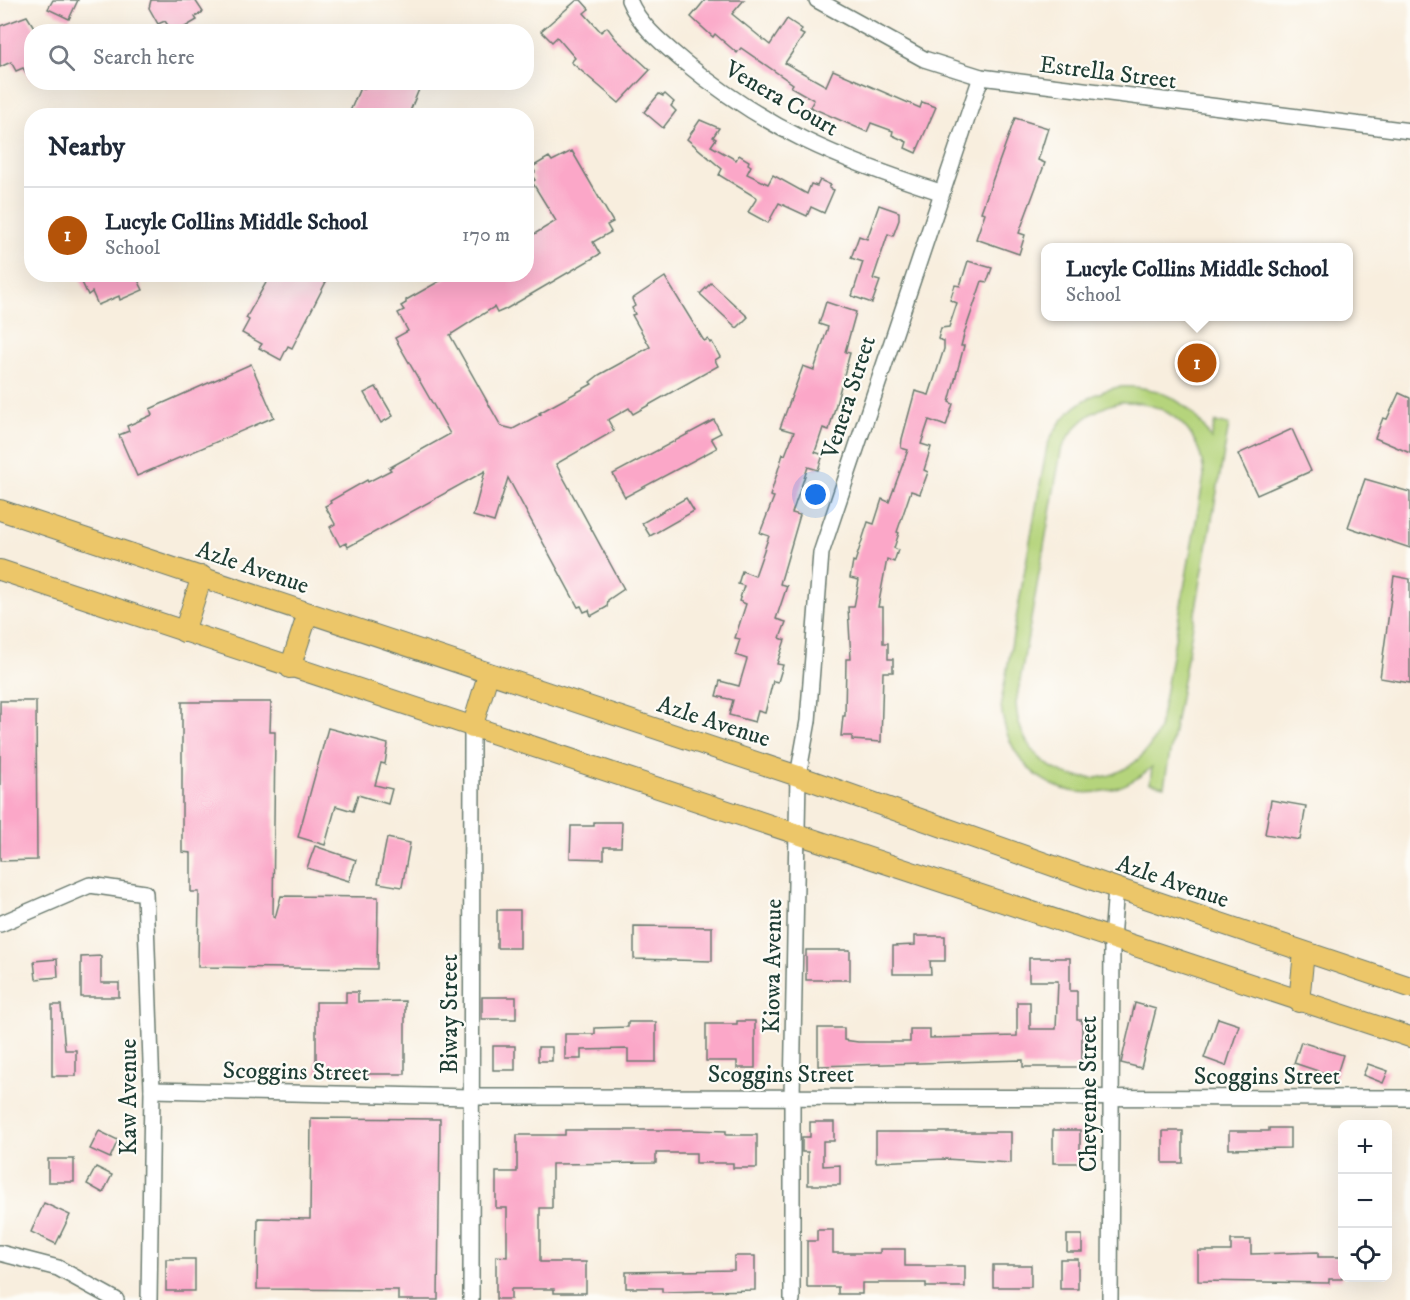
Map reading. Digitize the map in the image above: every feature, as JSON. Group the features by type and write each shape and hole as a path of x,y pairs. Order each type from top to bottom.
{"main road":[{"name":"Azle Avenue","path":"0,510 202,576 488,675 798,776 1116,888 1410,987"},
{"path":"0,570 290,668 1410,1037"},
{"path":"184,632 202,576"},
{"path":"290,668 308,613"},
{"path":"472,728 488,675"},
{"path":"1299,1002 1304,952"}],"street":[{"name":"Venera Court","path":"629,0 634,11 665,46 714,86 775,126 822,150 869,169 940,192"},
{"name":"Estrella Street","path":"817,0 924,59 981,77 1410,132"},
{"name":"Venera Street","path":"798,776 808,722 821,553 940,192 981,77"},
{"name":"Biway Street","path":"471,1300 472,728"},
{"name":"Kiowa Avenue","path":"792,1300 792,1096 798,776"},
{"name":"Kaw Avenue","path":"0,924 90,885 145,893 152,1090 149,1300"},
{"name":"Cheyenne Street","path":"1110,1300 1112,939 1116,888"},
{"name":"Scoggins Street","path":"152,1090 471,1097 1410,1098"},
{"path":"0,1253 58,1268 116,1300"}],"green space":[{"path":"1133,387 1147,389 1172,398 1194,415 1211,439 1215,422 1229,425 1164,786 1150,783 1152,767 1128,783 1103,791 1078,792 1055,786 1035,774 1018,755 1006,732 1001,703 1047,446 1059,424 1075,407 1084,400 1106,390","holes":["1120,402 1153,406 1166,412 1188,431 1196,444 1204,476 1159,729 1144,754 1123,770 1100,777 1077,777 1054,769 1035,753 1022,731 1016,703 1061,451 1071,433 1092,413"]}],"building":[{"path":"53,0 78,0 69,19 48,9"},
{"path":"151,0 195,0 203,12 195,17 197,20 190,24 167,24 165,21 158,24 149,8"},
{"path":"577,0 581,0 589,9 584,13 601,32 607,27 616,39 650,70 619,103 571,62 575,58 557,37 552,42 541,31"},
{"path":"705,0 744,0 732,14 770,45 787,19 802,29 800,33 804,35 785,63 826,86 833,70 920,108 922,102 936,107 916,153 905,148 907,142 892,135 893,131 871,123 867,132 810,107 814,100 791,87 793,84 741,48 737,53 715,34 713,37 691,17"},
{"path":"27,16 32,24 24,24 24,69 16,71 11,62 0,67 0,26"},
{"path":"359,90 419,90 411,108 351,108"},
{"path":"659,94 663,96 665,94 674,102 671,106 676,111 663,128 644,112"},
{"path":"1015,118 1048,128 1038,160 1045,163 1019,233 1025,235 1019,254 976,239 985,213 981,212"},
{"path":"700,120 719,128 713,137 716,139 711,146 736,160 739,155 749,161 748,164 751,166 747,174 768,184 773,175 807,194 811,184 817,186 820,180 831,185 829,188 834,190 824,213 811,207 807,216 779,203 768,223 748,212 757,198 719,175 722,169 687,139"},
{"path":"572,151 613,222 607,225 611,232 593,242 600,254 506,309 497,313 494,307 450,335 501,426 513,429 592,384 590,382 599,375 650,347 632,315 635,314 632,308 635,306 632,299 665,277 704,341 708,339 710,343 712,342 720,357 715,360 718,366 633,414 629,408 608,420 614,431 556,464 624,589 608,600 607,607 591,616 589,610 584,612 581,606 578,607 508,478 494,522 473,516 485,471 348,547 346,543 340,546 330,527 335,524 325,506 331,503 330,501 367,480 368,482 391,470 389,468 450,434 395,338 408,331 398,313 404,310 401,306 406,303 406,300 438,282 534,282 534,234 556,221 534,185 534,166 549,157 552,161"},
{"path":"879,205 899,212 899,220 893,236 888,234 873,279 880,281 872,303 852,296 863,262 851,258 859,236 867,239"},
{"path":"968,261 992,268 987,282 982,281 965,331 961,346 964,346 949,402 953,404 946,426 929,420 921,444 931,447 924,470 928,472 920,494 911,491 897,532 899,533 894,548 898,550 894,562 887,559 878,607 883,607 883,643 888,643 888,659 893,659 893,672 883,672 881,742 852,740 852,736 841,736 843,716 845,716 846,659 851,659 848,607 854,607 859,580 850,578 853,561 855,562 868,522 874,524 882,499 889,502 908,450 901,448 902,439 915,391 929,395 944,349 944,341 938,339 941,328 949,327 957,303 950,300 955,285 960,286"},
{"path":"82,282 139,282 143,290 120,300 119,296 98,305 92,292 88,295"},
{"path":"266,282 326,282 292,348 288,346 281,360 259,348 262,344 242,333 249,320 246,318"},
{"path":"711,283 748,317 737,328 700,294"},
{"path":"826,302 856,312 845,352 850,353 829,430 823,428 815,452 823,455 818,470 808,467 792,513 800,515 780,584 787,586 776,619 786,622 780,638 785,640 777,664 783,665 778,682 773,681 765,713 758,711 755,722 729,715 733,700 716,696 720,681 739,686 747,659 735,655 740,639 735,638 746,604 739,601 744,586 738,584 742,571 755,576 769,536 760,533 774,497 770,496 783,454 785,455 794,432 780,428 803,366 814,370 828,327 819,324"},
{"path":"251,364 274,417 137,476 119,435 129,431 127,426 152,415 150,409"},
{"path":"376,387 393,416 381,423 364,393"},
{"path":"1399,393 1410,398 1410,453 1375,438 1383,418 1387,419"},
{"path":"714,420 721,433 711,438 717,448 625,497 613,474"},
{"path":"1292,429 1311,471 1257,495 1238,454"},
{"path":"1365,479 1410,492 1410,548 1348,527"},
{"path":"686,498 694,511 650,536 642,523"},
{"path":"1394,576 1410,579 1410,683 1380,678"},
{"path":"0,701 36,701 37,860 0,861"},
{"path":"182,702 271,702 270,732 275,732 273,917 275,918 281,896 378,897 377,969 198,967 199,892 191,892 191,853 182,852"},
{"path":"328,728 388,744 385,764 381,763 375,785 392,789 388,804 358,795 353,811 336,806 325,845 298,837"},
{"path":"1271,800 1306,806 1300,840 1265,834"},
{"path":"594,822 622,822 621,847 604,847 604,859 570,858 571,826 594,826"},
{"path":"387,838 410,843 402,887 378,883"},
{"path":"315,846 356,860 349,881 307,868"},
{"path":"497,910 520,910 520,948 497,948"},
{"path":"634,926 712,927 712,961 634,959"},
{"path":"915,936 945,936 945,961 930,961 931,974 893,974 893,946 915,945"},
{"path":"806,950 850,950 850,980 806,980"},
{"path":"101,956 101,983 119,983 119,997 81,997 81,957"},
{"path":"1029,958 1070,958 1070,991 1077,991 1077,1020 1082,1020 1082,1067 1023,1067 1023,1060 818,1066 818,1028 844,1028 844,1040 858,1042 910,1042 910,1029 930,1029 930,1038 1017,1036 1017,1002 1030,1002 1030,1029 1056,1029 1058,981 1029,981"},
{"path":"57,959 58,977 36,979 34,961"},
{"path":"346,992 358,992 358,1002 405,1001 405,1074 316,1074 316,1002 346,1002"},
{"path":"482,997 516,997 516,1019 482,1019"},
{"path":"1135,1003 1156,1009 1141,1068 1121,1063"},
{"path":"52,1005 61,1005 65,1050 76,1050 76,1076 52,1076"},
{"path":"1218,1018 1239,1025 1226,1066 1204,1058"},
{"path":"737,1021 755,1021 755,1068 737,1068 737,1061 706,1061 706,1024 737,1024"},
{"path":"628,1022 656,1022 656,1062 628,1062 628,1049 581,1050 581,1059 565,1059 565,1034 595,1034 595,1028 628,1027"},
{"path":"1301,1042 1343,1055 1336,1077 1294,1063"},
{"path":"493,1046 515,1046 515,1070 493,1070"},
{"path":"538,1047 552,1047 552,1061 538,1061"},
{"path":"1368,1064 1388,1071 1383,1083 1363,1075"},
{"path":"311,1118 440,1119 438,1300 398,1300 398,1290 257,1289 258,1218 310,1219"},
{"path":"810,1122 834,1122 834,1141 823,1141 823,1166 840,1165 840,1185 808,1185 808,1152 802,1152 802,1137 810,1137"},
{"path":"1269,1128 1290,1128 1290,1148 1229,1149 1229,1131 1269,1131"},
{"path":"565,1130 692,1130 726,1131 726,1135 757,1135 757,1168 733,1168 733,1163 696,1163 696,1153 656,1153 656,1163 552,1164 552,1208 540,1208 540,1262 586,1262 586,1293 554,1293 554,1289 511,1289 511,1299 496,1299 496,1256 507,1257 507,1208 496,1208 496,1172 517,1172 517,1135 565,1135"},
{"path":"1053,1130 1080,1130 1080,1163 1053,1163"},
{"path":"99,1131 118,1140 110,1158 90,1149"},
{"path":"1163,1131 1183,1131 1183,1163 1163,1163"},
{"path":"876,1132 1011,1132 1011,1163 945,1159 876,1162"},
{"path":"48,1159 74,1159 74,1182 48,1182"},
{"path":"96,1167 112,1175 103,1193 87,1184"},
{"path":"44,1203 70,1215 56,1244 31,1232"},
{"path":"817,1230 833,1230 833,1253 880,1253 880,1249 905,1249 905,1266 965,1266 965,1287 926,1287 926,1283 862,1283 862,1294 838,1294 838,1287 807,1287 807,1241 817,1241"},
{"path":"1067,1235 1082,1235 1082,1252 1067,1252"},
{"path":"1231,1240 1251,1240 1251,1254 1318,1252 1318,1257 1338,1257 1338,1279 1329,1279 1329,1283 1198,1281 1198,1251 1231,1251"},
{"path":"734,1256 755,1256 755,1290 662,1292 662,1288 626,1288 626,1272 734,1270"},
{"path":"166,1259 195,1259 195,1291 166,1291"},
{"path":"1060,1259 1078,1259 1078,1289 1060,1289"},
{"path":"993,1265 1031,1265 1031,1287 993,1287"}],"place":[{"name":"Lucyle Collins Middle School","path":"1197,363"}]}
